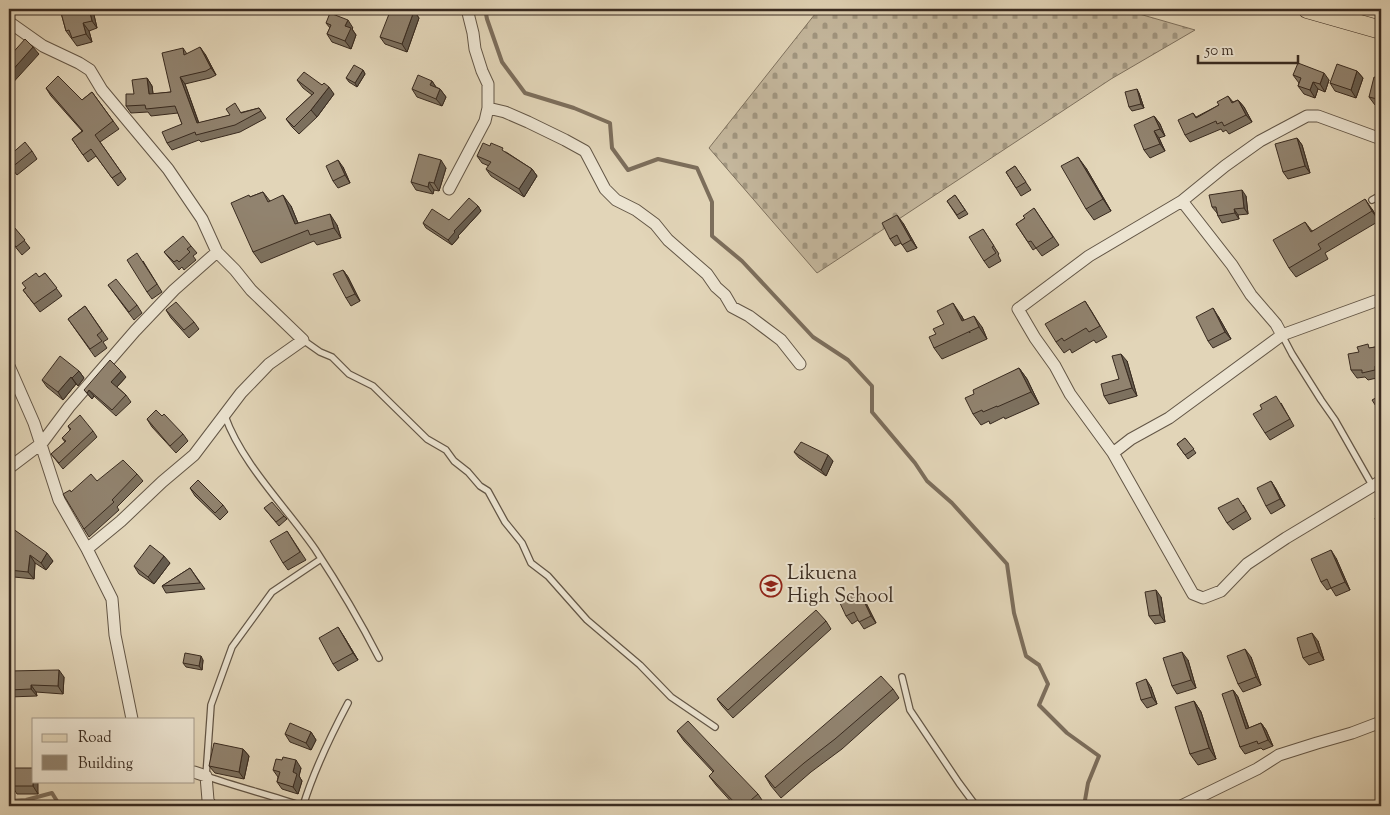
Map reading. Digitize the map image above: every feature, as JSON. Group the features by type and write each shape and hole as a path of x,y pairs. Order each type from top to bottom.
{"main road":[{"path":"1307,9 1381,30"}],"street":[{"path":"449,189 485,121 488,108 488,84 475,49 467,9"},
{"path":"9,22 43,46 80,63 90,70 102,90 168,169 202,219 217,252 251,290 303,340 268,364 241,393 194,455 87,549"},
{"path":"488,108 505,112 528,122 585,151 605,189 616,200 636,210 655,224 668,240 707,274 716,287 725,295 732,307 749,316 781,340 800,364"},
{"path":"1377,483 1247,564 1221,591 1203,598 1193,594 1113,453 1070,394 1055,366 1035,338 1018,309 1089,256 1182,201 1225,166 1260,141 1307,116 1318,116 1381,139"},
{"path":"1182,201 1232,265 1251,295 1276,324 1282,335"},
{"path":"9,468 42,443 135,331 174,290 217,252"},
{"path":"1113,453 1131,439 1169,418 1282,335 1381,299"},
{"path":"9,366 42,443 49,473 59,500 87,549 112,599 115,635 132,718"},
{"path":"1181,806 1258,769 1280,756 1381,722"},
{"path":"195,772 206,776 208,800 211,806"}],"lane":[{"path":"1372,200 1381,195"},
{"path":"1282,335 1321,400 1377,483"},
{"path":"303,340 320,352 332,357 350,374 373,386 427,439 446,450 454,461 468,472 480,486 488,491 505,522 522,543 531,563 548,576 587,620 640,665 671,697 715,727"},
{"path":"225,416 230,431 250,462 321,559 360,621 379,658"},
{"path":"321,559 272,592 232,647 211,705 206,776 242,789 302,806 311,780 348,703"},
{"path":"902,677 910,710 958,784 976,806"}],"green space":[{"path":"819,9 1122,9 1195,30 1111,79 817,273 709,148"}],"building":[{"path":"60,9 89,9 92,21 83,23 86,34 72,38 69,30 66,31"},
{"path":"391,9 414,11 402,44 380,37"},
{"path":"330,13 348,20 345,26 351,28 345,41 327,34 331,25 326,23"},
{"path":"25,39 33,47 9,74 9,57"},
{"path":"200,47 211,68 180,77 197,123 230,115 226,109 235,103 241,113 259,108 261,111 235,125 196,135 195,132 167,143 162,132 182,124 175,106 146,109 145,105 126,106 126,94 134,94 132,80 147,78 149,94 171,92 162,53 183,48 184,55"},
{"path":"1298,63 1324,73 1320,84 1313,82 1310,90 1298,86 1301,78 1293,75"},
{"path":"1337,64 1357,71 1351,90 1330,83"},
{"path":"354,65 363,70 355,83 346,78"},
{"path":"304,72 322,85 324,83 329,87 311,110 294,127 286,119 314,93 297,80"},
{"path":"418,75 432,81 430,85 440,89 436,99 412,89"},
{"path":"58,76 82,100 92,92 113,121 95,135 121,172 112,178 91,149 83,155 72,139 83,131 46,88"},
{"path":"1374,77 1381,79 1381,100 1369,97"},
{"path":"1137,89 1141,104 1129,107 1125,92"},
{"path":"1228,96 1232,103 1238,100 1246,115 1224,126 1222,122 1217,124 1216,121 1185,135 1178,120 1193,113 1196,118 1219,105 1217,102"},
{"path":"1154,116 1160,129 1154,131 1160,144 1144,150 1134,125"},
{"path":"1297,138 1305,166 1283,172 1275,144"},
{"path":"25,142 32,151 11,168 9,156"},
{"path":"483,143 490,146 491,143 503,148 502,150 532,169 519,189 486,169 491,162 477,156"},
{"path":"419,154 441,160 434,183 429,182 428,187 411,182"},
{"path":"1078,157 1103,199 1086,209 1061,166"},
{"path":"338,160 345,175 333,181 326,166"},
{"path":"1015,166 1026,182 1016,188 1006,172"},
{"path":"1242,190 1244,208 1234,209 1235,213 1218,216 1216,207 1212,207 1209,195"},
{"path":"263,192 268,202 283,195 295,224 330,214 334,228 310,235 308,230 253,252 231,203 249,195 250,197"},
{"path":"955,195 965,210 957,215 947,201"},
{"path":"469,198 478,206 448,240 423,223 432,209 449,220"},
{"path":"1365,199 1372,211 1318,244 1321,249 1289,268 1273,240 1305,222 1311,232"},
{"path":"1034,208 1053,237 1036,248 1031,241 1028,242 1016,224"},
{"path":"897,215 911,240 902,245 897,235 890,239 882,223"},
{"path":"9,221 25,240 16,247 9,238"},
{"path":"983,229 994,246 992,247 996,253 984,261 969,237"},
{"path":"183,236 191,246 187,249 190,252 179,262 177,260 174,262 164,252"},
{"path":"137,253 157,284 147,292 127,260"},
{"path":"343,270 355,294 346,298 333,274"},
{"path":"36,273 39,277 45,273 57,288 34,304 23,290 26,288 22,283"},
{"path":"116,279 137,305 129,312 108,285"},
{"path":"1085,301 1100,326 1089,332 1086,328 1064,341 1062,338 1056,342 1045,324"},
{"path":"176,302 194,322 184,330 166,310"},
{"path":"953,303 962,321 974,316 979,327 934,348 929,337 936,334 933,329 944,324 937,311"},
{"path":"85,306 102,331 97,335 102,341 90,349 68,319"},
{"path":"1213,308 1225,332 1208,341 1196,317"},
{"path":"1368,344 1369,348 1381,346 1381,365 1375,366 1375,370 1362,373 1362,370 1351,370 1348,354 1359,352 1357,347"},
{"path":"1121,354 1132,388 1104,396 1101,384 1119,379 1112,356"},
{"path":"60,356 79,371 58,392 42,380"},
{"path":"110,360 121,371 111,382 126,395 112,410 89,390 87,393 84,390"},
{"path":"1019,368 1031,392 997,407 973,414 965,398 974,394 973,390"},
{"path":"1381,395 1381,414 1372,400"},
{"path":"1276,396 1290,419 1265,433 1253,414 1262,409 1260,405"},
{"path":"156,410 162,416 164,414 183,434 170,446 147,419"},
{"path":"80,415 93,431 59,463 51,454 66,441 62,438 71,429 68,426"},
{"path":"1185,438 1194,449 1185,455 1177,444"},
{"path":"801,442 828,455 821,470 794,452"},
{"path":"123,460 137,474 112,500 114,502 84,529 63,494 70,490 71,492 91,474 97,481"},
{"path":"198,480 223,505 215,513 190,488"},
{"path":"1271,481 1280,499 1266,506 1257,488"},
{"path":"1238,498 1246,511 1227,523 1218,508"},
{"path":"272,502 284,516 276,522 264,508"},
{"path":"1381,516 1381,541 1375,518"},
{"path":"9,526 47,553 41,563 30,555 28,572 9,570 12,543 9,540"},
{"path":"287,531 300,552 283,563 270,541"},
{"path":"150,545 164,556 148,577 134,566"},
{"path":"1331,550 1345,582 1331,588 1327,579 1321,582 1311,559"},
{"path":"190,568 200,583 162,586"},
{"path":"1156,590 1160,615 1149,616 1145,592"},
{"path":"859,591 871,616 859,622 854,612 846,616 839,601"},
{"path":"816,610 826,621 728,710 717,699"},
{"path":"338,627 353,653 333,664 319,638"},
{"path":"1312,633 1319,652 1303,658 1297,638"},
{"path":"1245,649 1256,677 1238,684 1227,656"},
{"path":"1182,652 1191,680 1172,686 1163,658"},
{"path":"185,653 201,656 199,666 183,663"},
{"path":"59,670 58,686 31,685 31,689 9,690 9,671"},
{"path":"881,676 893,689 775,788 765,776"},
{"path":"1146,679 1152,697 1141,700 1136,683"},
{"path":"1233,690 1246,729 1261,723 1268,740 1258,744 1257,741 1240,747 1222,694"},
{"path":"1194,701 1209,748 1190,754 1175,707"},
{"path":"688,721 758,794 744,806 738,806 709,776 714,771 677,731"},
{"path":"290,723 311,732 306,743 285,734"},
{"path":"214,743 243,749 239,772 209,766"},
{"path":"283,757 296,760 293,772 297,774 293,787 277,782 280,772 273,770 276,759 282,760"},
{"path":"12,768 32,768 33,786 12,786"}],"waterway":[{"path":"485,9 502,62 525,93 574,108 610,123 612,148 628,170 658,159 697,168 712,202 712,236 742,261 813,337 848,360 872,386 872,412 915,463 927,481 952,503 1007,564 1014,613 1026,656 1039,665 1048,684 1039,705 1067,733 1099,756 1088,783 1084,806"},
{"path":"9,801 26,800 52,793 60,806"},
{"path":"215,806 227,806"}],"place":[{"name":"Likuena High School","path":"771,586"}]}
